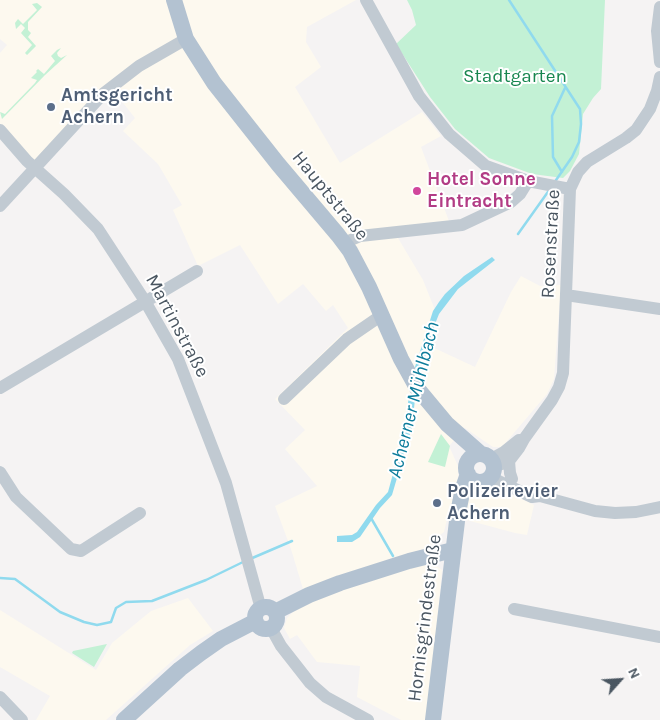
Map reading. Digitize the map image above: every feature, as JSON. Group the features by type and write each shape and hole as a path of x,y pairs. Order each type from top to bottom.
{"main road":[{"name":"Hauptstraße","path":"174,0 186,39 209,75 278,164 344,243 360,268 414,384 483,468"},
{"name":"Hornisgrindestraße","path":"433,720 453,550 463,488 483,468"},
{"path":"134,717 180,669 222,639 250,624 266,618 302,598 340,583 402,563 453,550"}],"street":[{"path":"366,0 419,96 449,134 486,166 528,182 570,189"},
{"path":"660,7 656,31 660,62"},
{"path":"0,206 104,93 139,66 186,39"},
{"name":"Rosenstraße","path":"509,461 559,387 563,367 570,189 578,172 587,162 636,130 650,109 660,77"},
{"name":"Martinstraße","path":"0,130 22,155 98,229 145,301 178,359 211,442 226,483 247,562 266,618 281,646 310,683 326,697 364,719"},
{"path":"344,243 360,236 462,225 511,202 518,197 528,182"},
{"path":"0,388 197,271"},
{"path":"566,295 660,309"},
{"path":"284,400 348,339 382,315"},
{"name":"Rosenstraße","path":"483,468 524,438"},
{"path":"483,468 509,461 512,479"},
{"path":"483,468 535,490 540,496"},
{"path":"483,468 532,497 540,496 595,511 629,512 660,507"},
{"path":"0,472 16,497 71,549 81,551 140,513"},
{"path":"514,609 660,637"},
{"path":"0,697 22,720"}],"shaded area":[{"path":"0,0 356,0 307,27 306,42 321,67 295,87 340,163 422,112 441,136 421,147 449,221 396,228 398,238 423,280 435,310 430,346 475,367 511,292 521,276 540,286 561,285 554,379 547,394 502,447 493,447 465,428 449,446 458,466 455,490 480,497 494,490 508,492 534,505 527,535 448,515 444,532 436,538 435,565 442,570 428,719 431,720 401,720 357,697 360,666 317,662 297,635 290,639 284,628 287,618 306,599 291,549 275,506 317,486 285,449 305,430 275,399 348,328 333,305 326,311 303,284 278,304 240,245 198,266 173,210 182,205 158,164 123,131 135,118 112,89 39,167 0,128 0,53 7,45 0,39"},
{"path":"188,598 213,631 190,645 106,720 36,720 50,696 0,667 0,610 96,670 112,643 151,611"}],"green space":[{"name":"Stadtgarten","path":"407,0 605,0 601,89 583,114 579,154 570,171 563,178 532,174 489,158 455,129 430,97 396,44 416,25"},
{"path":"37,3 42,7 28,22 28,30 31,33 28,37 36,46 27,55 25,53 32,45 21,33 25,28 21,24 16,29 15,23 18,19 23,24 37,10 32,4"},
{"path":"61,48 57,53 58,56 61,58 67,55 2,119 0,112 5,114 35,83 37,80 31,78 38,69 44,74 55,61 51,56"},
{"path":"441,434 450,446 445,467 428,462"},
{"path":"107,644 94,667 72,653 73,651"}],"water":[{"path":"492,257 495,260 458,289 439,314 420,375 415,367 433,311 445,294 464,276"},
{"path":"409,394 415,399 412,427 392,495 380,508 360,537 352,542 337,542 337,536 352,535 357,532 376,505 388,492 405,430"}],"waterway":[{"name":"Acherner Mühlbach","path":"509,0 580,109 579,142 572,157 554,183"},
{"path":"562,172 553,157 552,116 565,88"},
{"name":"Acherner Mühlbach","path":"518,234 550,189"},
{"path":"371,518 393,556"},
{"name":"Acherner Mühlbach","path":"250,559 292,541"},
{"name":"Acherner Mühlbach","path":"0,578 15,579 60,612 97,625 111,622 116,608 126,602 152,601 206,580 243,562"}],"place":[{"name":"Amtsgericht Achern","path":"51,107"},
{"name":"Hotel Sonne Eintracht","path":"417,191"},
{"name":"Polizeirevier Achern","path":"437,503"}]}
